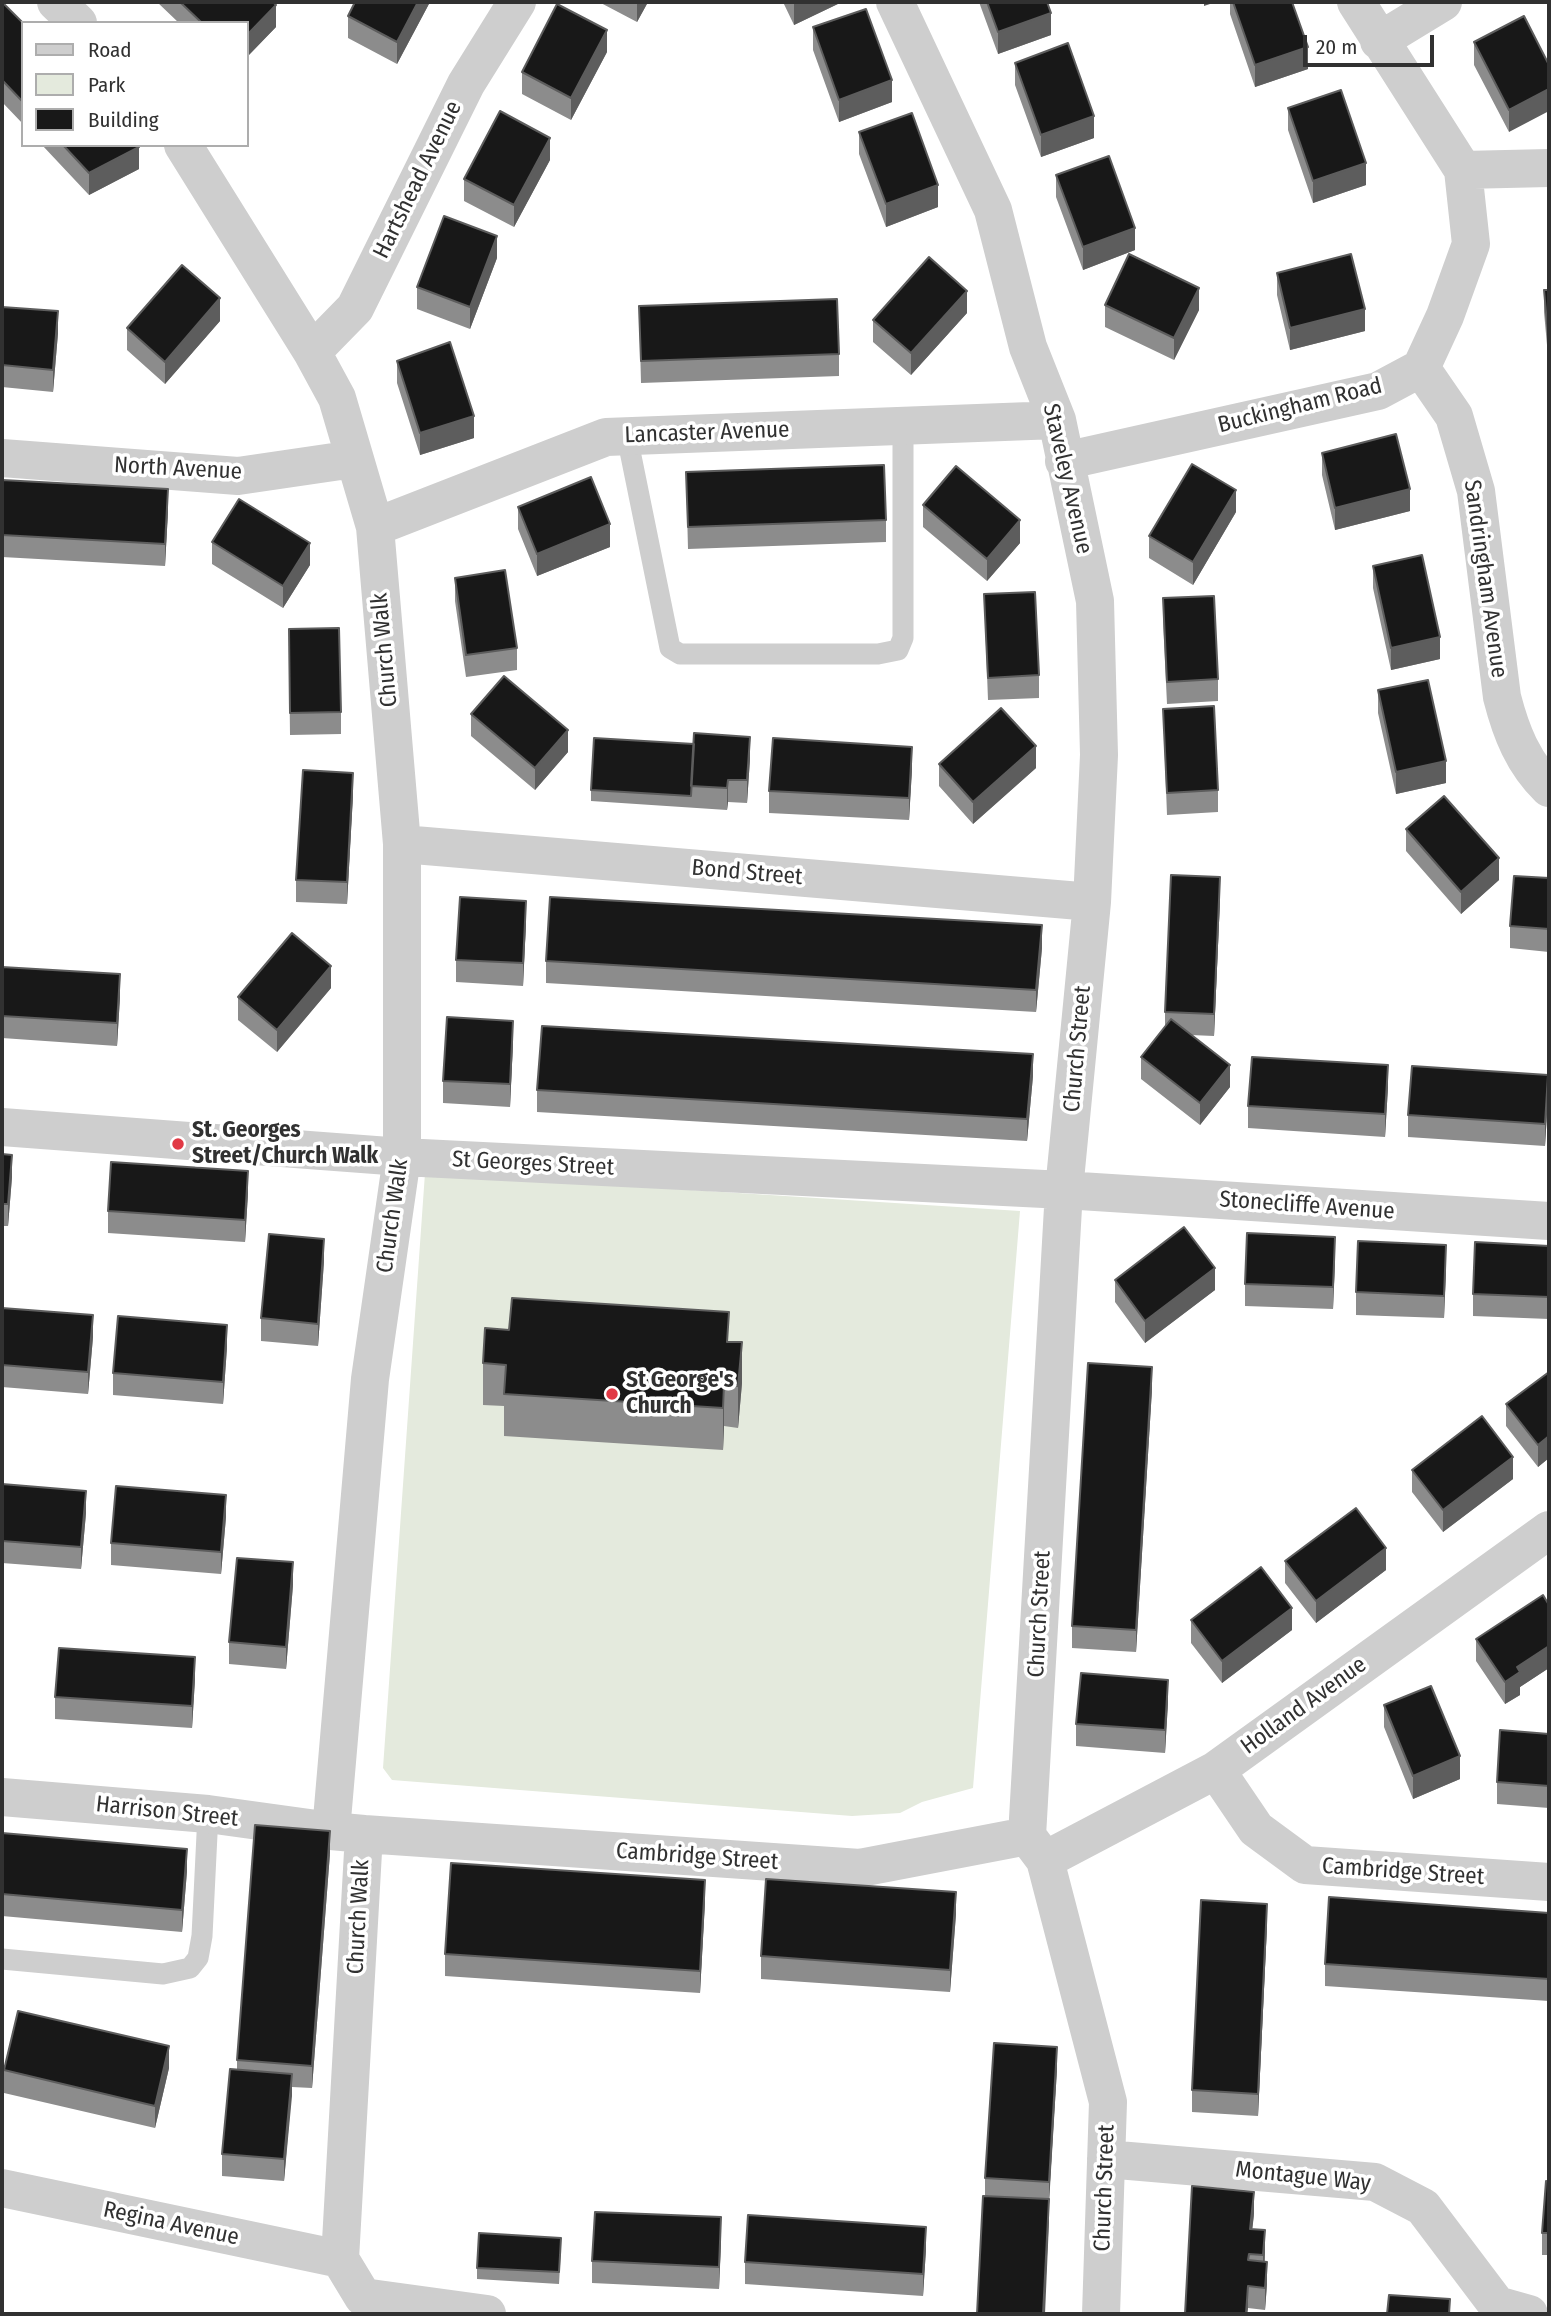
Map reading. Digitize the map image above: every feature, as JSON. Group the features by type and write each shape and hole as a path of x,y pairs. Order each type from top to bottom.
{"street":[{"path":"56,2 76,21"},
{"name":"Hartshead Avenue","path":"312,352 355,308 466,84 517,2"},
{"name":"Staveley Avenue","path":"895,2 993,210 1028,348 1057,420 1095,601 1099,755 1092,902"},
{"path":"1356,2 1464,170 1471,244 1445,316 1421,368"},
{"path":"1379,41 1443,2"},
{"name":"Church Walk","path":"184,147 312,352 337,398 375,527 402,844 402,1157 370,1379 348,1833 340,2259"},
{"path":"1464,170 1549,168"},
{"name":"Buckingham Road","path":"1064,461 1378,391 1421,368"},
{"name":"Sandringham Avenue","path":"1421,368 1454,416 1476,491 1502,697 1510,730 1534,774 1549,788"},
{"name":"Lancaster Avenue","path":"375,527 606,437 1057,420"},
{"name":"North Avenue","path":"2,458 238,476 354,459"},
{"name":"Bond Street","path":"402,844 1092,902"},
{"name":"Church Street","path":"1092,902 1064,1190 1036,1848 1108,2102 1101,2314"},
{"name":"St Georges Street","path":"2,1127 402,1157 1064,1190"},
{"name":"Stonecliffe Avenue","path":"1064,1190 1549,1222"},
{"name":"Holland Avenue","path":"1036,1848 1216,1770 1549,1530"},
{"name":"Cambridge Street","path":"1216,1770 1256,1829 1305,1866 1549,1882"},
{"name":"Harrison Street","path":"2,1797 208,1814 348,1833"},
{"name":"Cambridge Street","path":"348,1833 860,1868 1036,1848"},
{"name":"Montague Way","path":"1106,2159 1375,2182 1423,2207 1497,2305 1529,2314"},
{"name":"Regina Avenue","path":"2,2188 340,2259"},
{"path":"340,2259 363,2297 487,2314"}],"lane":[{"path":"631,435 630,451 670,648 680,654 878,653 898,650 903,638 903,425"},
{"path":"2,1959 163,1974 190,1968 198,1958 202,1936 208,1814"}],"green space":[{"path":"425,1173 1020,1211 973,1788 922,1802 900,1813 852,1816 392,1780 383,1768"}],"building":[{"path":"2,2 21,21 21,100 2,80"},
{"path":"180,2 273,2 276,5 248,34 248,21 200,21"},
{"path":"355,2 418,2 397,42 348,16"},
{"path":"987,2 1047,2 1051,13 998,32"},
{"path":"1233,2 1292,2 1308,47 1255,65"},
{"path":"557,4 607,30 571,98 522,72"},
{"path":"866,9 892,80 839,100 813,27"},
{"path":"1524,16 1549,65 1549,89 1509,110 1474,42"},
{"path":"1068,43 1094,116 1041,135 1015,63"},
{"path":"1341,90 1366,163 1313,181 1288,108"},
{"path":"500,111 550,138 514,205 464,179"},
{"path":"912,113 938,185 886,204 859,132"},
{"path":"65,147 139,147 89,173"},
{"path":"1109,156 1135,228 1083,247 1056,175"},
{"path":"444,216 497,236 470,307 417,287"},
{"path":"1129,254 1199,288 1174,338 1105,305"},
{"path":"1351,254 1365,309 1290,328 1277,273"},
{"path":"929,257 967,291 911,353 873,320"},
{"path":"182,265 220,298 165,362 127,328"},
{"path":"1544,290 1549,290 1549,345"},
{"path":"837,299 839,354 641,361 639,306"},
{"path":"2,307 58,311 53,370 2,365"},
{"path":"450,342 474,416 420,433 397,361"},
{"path":"1396,434 1410,489 1335,508 1322,453"},
{"path":"1192,464 1236,490 1193,562 1149,536"},
{"path":"884,465 886,520 688,527 686,472"},
{"path":"956,466 1020,520 987,559 923,505"},
{"path":"591,477 610,524 537,554 518,507"},
{"path":"2,480 168,489 165,544 2,535"},
{"path":"239,499 310,543 283,586 212,542"},
{"path":"1422,555 1440,637 1391,648 1373,566"},
{"path":"505,570 517,648 466,655 455,578"},
{"path":"1035,592 1039,675 988,678 984,594"},
{"path":"1214,596 1218,679 1167,682 1163,598"},
{"path":"339,628 341,712 290,713 289,629"},
{"path":"504,676 568,730 535,768 471,714"},
{"path":"1428,680 1446,761 1396,772 1378,690"},
{"path":"1214,706 1218,790 1167,793 1163,709"},
{"path":"1001,708 1036,746 973,802 939,764"},
{"path":"694,733 750,737 747,780 728,780 727,788 691,786"},
{"path":"594,738 694,744 691,796 591,790"},
{"path":"773,738 912,747 909,798 769,791"},
{"path":"303,770 353,773 347,882 296,880"},
{"path":"1444,796 1499,858 1461,892 1406,829"},
{"path":"1171,875 1220,877 1214,1014 1165,1012"},
{"path":"1514,876 1549,878 1549,929 1510,926"},
{"path":"460,897 526,901 523,963 456,960"},
{"path":"550,897 1042,925 1036,990 546,961"},
{"path":"292,933 331,966 277,1030 238,997"},
{"path":"2,967 120,974 117,1023 2,1016"},
{"path":"447,1017 513,1021 510,1084 443,1081"},
{"path":"1171,1019 1230,1065 1200,1103 1141,1057"},
{"path":"542,1026 1033,1054 1027,1119 537,1090"},
{"path":"1252,1057 1388,1065 1385,1114 1248,1106"},
{"path":"1412,1066 1548,1075 1545,1124 1408,1115"},
{"path":"2,1154 12,1155 8,1204 2,1204"},
{"path":"111,1162 248,1171 245,1220 108,1211"},
{"path":"1184,1227 1215,1268 1145,1321 1115,1280"},
{"path":"1247,1233 1335,1237 1333,1287 1245,1284"},
{"path":"269,1234 324,1239 318,1324 261,1318"},
{"path":"1358,1241 1446,1245 1444,1296 1356,1292"},
{"path":"1475,1242 1549,1246 1549,1297 1473,1294"},
{"path":"512,1298 729,1312 727,1342 742,1342 738,1386 724,1385 723,1408 504,1394 506,1365 483,1363 485,1328 509,1330"},
{"path":"2,1308 93,1315 88,1372 2,1365"},
{"path":"118,1316 227,1325 223,1382 113,1373"},
{"path":"1088,1363 1152,1367 1136,1630 1072,1626"},
{"path":"1549,1372 1549,1436 1538,1445 1506,1404"},
{"path":"1482,1416 1513,1457 1443,1510 1412,1470"},
{"path":"2,1484 86,1491 81,1547 2,1541"},
{"path":"116,1486 226,1495 221,1552 111,1543"},
{"path":"1356,1508 1386,1548 1316,1601 1285,1561"},
{"path":"237,1558 293,1562 286,1647 229,1642"},
{"path":"1261,1567 1292,1608 1222,1661 1191,1620"},
{"path":"1543,1595 1549,1605 1549,1646 1517,1667 1520,1672 1505,1682 1476,1639"},
{"path":"59,1648 195,1657 192,1706 55,1697"},
{"path":"1081,1673 1168,1680 1165,1730 1076,1724"},
{"path":"1431,1686 1460,1756 1413,1776 1384,1705"},
{"path":"1500,1730 1549,1734 1549,1786 1497,1782"},
{"path":"255,1825 330,1831 312,2066 237,2060"},
{"path":"2,1833 187,1849 182,1910 2,1894"},
{"path":"451,1863 705,1880 700,1971 445,1954"},
{"path":"766,1879 956,1892 950,1970 761,1956"},
{"path":"1329,1897 1549,1913 1549,1979 1325,1964"},
{"path":"1201,1900 1267,1904 1258,2094 1192,2090"},
{"path":"18,2011 169,2046 155,2106 4,2070"},
{"path":"994,2043 1057,2047 1049,2182 985,2178"},
{"path":"230,2069 292,2074 284,2159 222,2154"},
{"path":"1546,2181 1549,2182 1549,2233 1542,2233"},
{"path":"1192,2186 1254,2192 1250,2229 1265,2230 1263,2255 1249,2254 1248,2260 1267,2262 1265,2288 1248,2286 1246,2314 1185,2314"},
{"path":"983,2196 1049,2199 1043,2314 977,2314"},
{"path":"595,2212 721,2217 719,2267 592,2261"},
{"path":"748,2215 926,2227 923,2274 745,2262"},
{"path":"479,2233 561,2238 559,2272 477,2268"},
{"path":"1389,2295 1450,2299 1449,2314 1387,2314"}],"place":[{"name":"St. Georges Street/Church Walk","path":"178,1144"},
{"name":"St George's Church","path":"612,1394"}]}
